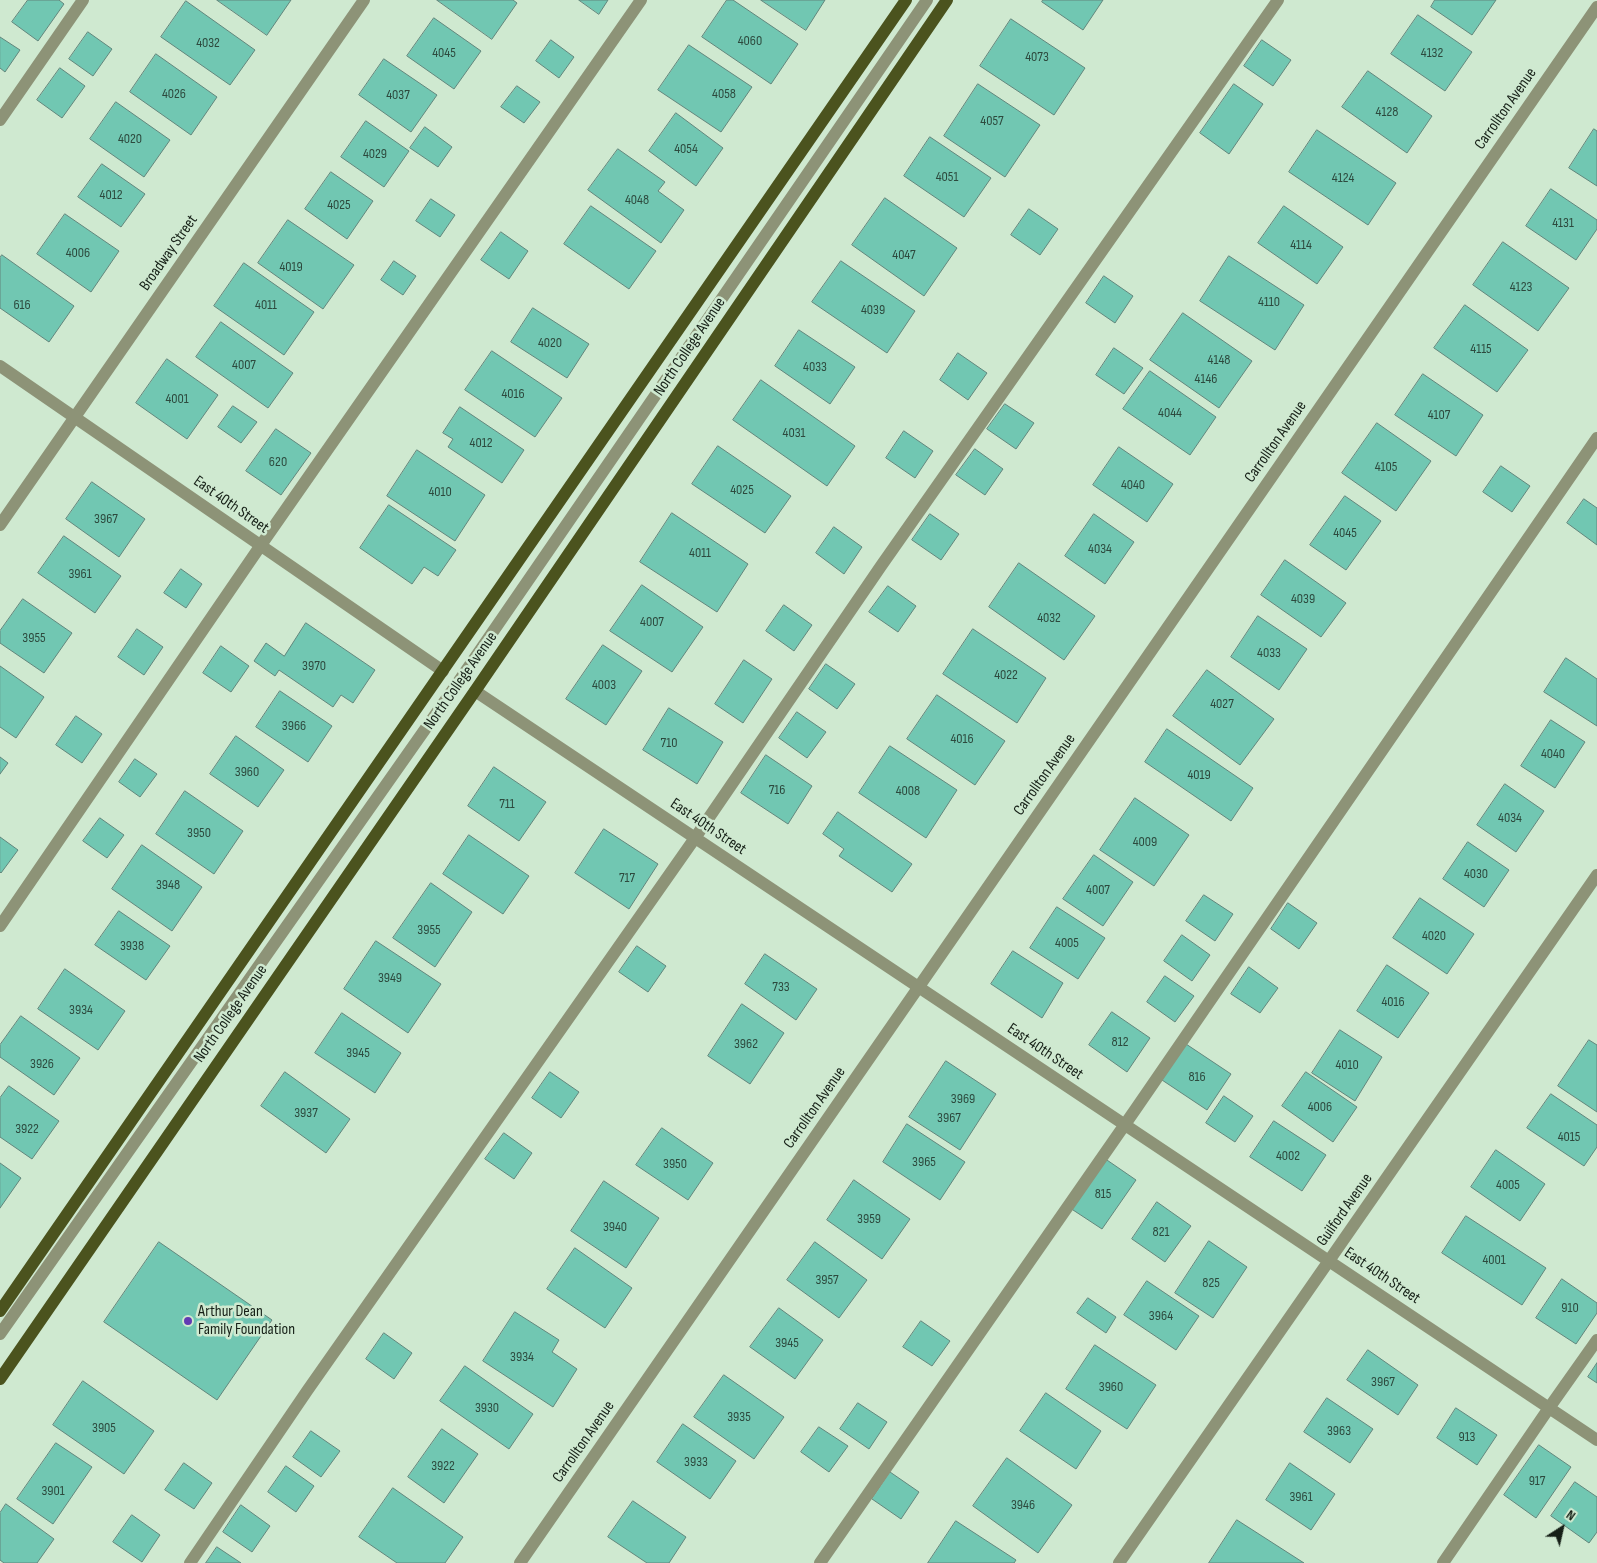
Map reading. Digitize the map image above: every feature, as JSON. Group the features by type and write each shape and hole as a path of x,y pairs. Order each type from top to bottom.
{"main road":[{"name":"North College Avenue","path":"0,1311 906,0"},
{"name":"North College Avenue","path":"0,1379 475,691 947,0"}],"street":[{"path":"0,120 83,0"},
{"name":"Broadway Street","path":"0,525 364,0"},
{"path":"0,926 261,545 640,0"},
{"name":"North College Avenue","path":"0,1334 459,681 927,0"},
{"path":"190,1563 312,1383 695,838 881,566 1278,0"},
{"name":"Carrollton Avenue","path":"520,1563 1597,6"},
{"name":"East 40th Street","path":"0,366 442,670"},
{"path":"820,1563 1597,438"},
{"name":"East 40th Street","path":"475,691 1597,1440"},
{"name":"Guilford Avenue","path":"1119,1563 1597,875"},
{"path":"1442,1563 1597,1340"}],"building":[{"path":"28,0 59,0 64,4 38,41 12,22"},
{"path":"217,0 291,0 267,35"},
{"path":"437,0 513,0 517,3 492,39"},
{"path":"579,0 608,0 599,14"},
{"path":"727,0 733,0 798,44 771,84 702,37"},
{"path":"761,0 825,0 806,30"},
{"path":"1043,0 1103,0 1083,30 1042,2"},
{"path":"1435,0 1496,0 1472,35 1431,7"},
{"path":"186,1 255,50 230,85 161,37"},
{"path":"1418,15 1472,52 1445,91 1391,54"},
{"path":"434,18 481,51 454,89 407,56"},
{"path":"1011,19 1085,68 1054,115 980,66"},
{"path":"88,32 112,49 93,76 69,59"},
{"path":"0,37 20,50 5,72 0,68"},
{"path":"551,40 574,57 559,78 536,61"},
{"path":"1262,40 1291,60 1273,86 1244,66"},
{"path":"689,45 752,87 721,132 658,90"},
{"path":"156,54 217,97 191,135 130,92"},
{"path":"384,59 437,95 411,132 359,95"},
{"path":"60,68 85,86 62,118 37,100"},
{"path":"1368,71 1432,116 1407,153 1342,107"},
{"path":"978,84 1040,125 1005,177 944,136"},
{"path":"1234,84 1263,104 1229,154 1200,133"},
{"path":"517,86 540,102 524,123 501,107"},
{"path":"116,102 170,140 144,177 90,139"},
{"path":"676,113 723,148 696,186 649,151"},
{"path":"366,121 409,151 384,187 341,157"},
{"path":"425,127 452,147 438,167 410,148"},
{"path":"1594,129 1597,131 1597,186 1569,168"},
{"path":"1317,130 1396,183 1368,225 1289,172"},
{"path":"930,137 991,178 964,217 904,176"},
{"path":"618,149 665,182 658,191 684,210 661,243 588,190"},
{"path":"102,164 145,194 121,227 78,197"},
{"path":"331,172 373,201 347,239 305,209"},
{"path":"1551,189 1597,220 1597,229 1576,260 1526,226"},
{"path":"885,198 957,248 924,296 852,245"},
{"path":"431,199 455,215 440,237 416,221"},
{"path":"591,206 656,251 629,289 564,244"},
{"path":"1284,206 1343,247 1317,284 1258,243"},
{"path":"1029,209 1058,229 1040,255 1011,235"},
{"path":"65,214 119,251 91,292 37,254"},
{"path":"288,220 354,265 323,309 258,263"},
{"path":"501,232 528,251 509,279 481,260"},
{"path":"1503,242 1569,288 1538,331 1473,285"},
{"path":"2,255 74,306 49,342 0,308 0,258"},
{"path":"1229,256 1304,305 1275,350 1200,301"},
{"path":"394,261 416,276 403,295 381,280"},
{"path":"841,261 915,311 887,353 812,302"},
{"path":"244,263 314,312 284,355 214,306"},
{"path":"1104,276 1133,296 1115,323 1086,303"},
{"path":"1465,305 1528,350 1497,392 1434,348"},
{"path":"533,308 589,344 567,378 511,342"},
{"path":"1183,313 1252,361 1219,408 1150,360"},
{"path":"221,322 293,373 268,408 196,357"},
{"path":"799,330 855,367 830,404 775,366"},
{"path":"1114,348 1143,368 1124,394 1096,375"},
{"path":"492,351 562,398 535,437 465,390"},
{"path":"958,353 987,373 968,400 940,380"},
{"path":"167,359 218,395 187,439 136,403"},
{"path":"1150,371 1216,417 1190,455 1123,409"},
{"path":"1423,374 1483,415 1456,456 1395,415"},
{"path":"761,380 855,446 827,486 733,420"},
{"path":"1005,404 1034,423 1016,449 987,429"},
{"path":"233,406 257,422 241,443 218,427"},
{"path":"460,407 524,450 502,483 448,447 453,439 443,433"},
{"path":"1377,423 1431,461 1396,511 1342,473"},
{"path":"276,429 311,453 281,495 246,471"},
{"path":"904,431 933,451 915,478 886,458"},
{"path":"718,446 791,496 765,533 692,484"},
{"path":"1119,447 1173,484 1147,522 1093,485"},
{"path":"975,449 1003,469 985,495 956,475"},
{"path":"417,450 485,495 455,541 387,496"},
{"path":"1501,466 1530,486 1512,512 1483,492"},
{"path":"92,482 145,519 119,557 66,519"},
{"path":"1345,496 1381,521 1346,570 1310,545"},
{"path":"1584,499 1597,508 1597,545 1567,523"},
{"path":"389,505 456,550 438,576 424,567 412,584 360,548"},
{"path":"672,513 748,564 717,612 640,562"},
{"path":"930,514 959,534 941,560 912,540"},
{"path":"1094,514 1134,542 1105,584 1065,556"},
{"path":"834,527 862,547 844,574 816,553"},
{"path":"64,536 121,576 95,613 38,573"},
{"path":"1285,560 1346,603 1321,637 1261,595"},
{"path":"1019,563 1095,616 1064,660 989,607"},
{"path":"181,569 202,584 186,608 164,593"},
{"path":"642,585 703,627 672,672 610,631"},
{"path":"888,586 916,606 898,632 869,612"},
{"path":"23,599 72,633 44,673 0,643 0,631"},
{"path":"784,605 812,625 794,651 766,631"},
{"path":"1258,616 1307,649 1279,690 1231,657"},
{"path":"306,623 375,670 353,703 341,695 333,707 279,670 275,676 254,661 266,643 284,656"},
{"path":"137,629 163,647 144,675 118,657"},
{"path":"973,629 1046,678 1017,723 943,674"},
{"path":"603,645 642,671 606,725 566,699"},
{"path":"221,646 249,666 231,692 203,673"},
{"path":"1566,658 1597,679 1597,726 1544,692"},
{"path":"744,660 772,679 743,723 715,704"},
{"path":"826,664 855,684 837,709 809,689"},
{"path":"0,666 44,697 16,738 0,727"},
{"path":"1207,670 1274,719 1240,765 1173,716"},
{"path":"280,691 332,726 308,762 256,727"},
{"path":"937,695 1005,741 975,785 907,739"},
{"path":"669,708 723,742 697,784 643,750"},
{"path":"797,712 826,732 807,758 779,738"},
{"path":"76,716 102,734 82,763 56,745"},
{"path":"1551,720 1585,742 1555,788 1521,766"},
{"path":"1167,729 1253,788 1231,821 1145,762"},
{"path":"236,736 284,770 258,807 210,774"},
{"path":"890,746 957,790 926,838 859,793"},
{"path":"766,755 812,786 788,824 741,793"},
{"path":"0,757 8,763 0,774"},
{"path":"135,759 157,774 140,797 119,782"},
{"path":"494,767 546,802 519,841 468,806"},
{"path":"1505,784 1544,811 1516,852 1477,825"},
{"path":"185,791 243,831 214,874 156,834"},
{"path":"1135,798 1189,835 1154,886 1100,850"},
{"path":"838,812 912,864 892,892 839,856 844,849 823,834"},
{"path":"100,818 124,835 107,858 83,841"},
{"path":"604,829 658,864 629,909 575,873"},
{"path":"469,835 529,876 503,914 443,874"},
{"path":"0,837 18,850 1,873 0,872"},
{"path":"1468,842 1509,870 1484,907 1443,879"},
{"path":"142,845 202,887 172,931 112,889"},
{"path":"1094,855 1133,882 1103,926 1063,899"},
{"path":"431,883 472,912 435,967 393,938"},
{"path":"1204,895 1233,914 1215,941 1186,921"},
{"path":"1420,898 1474,934 1447,974 1393,938"},
{"path":"1288,903 1317,923 1299,949 1271,929"},
{"path":"1057,907 1105,938 1078,979 1030,948"},
{"path":"119,911 170,946 146,980 95,945"},
{"path":"1182,935 1210,955 1192,981 1164,961"},
{"path":"376,941 441,984 408,1033 344,989"},
{"path":"637,946 666,966 648,992 619,972"},
{"path":"1013,951 1063,983 1042,1018 991,984"},
{"path":"765,954 817,989 796,1020 745,984"},
{"path":"1387,965 1429,993 1398,1038 1357,1011"},
{"path":"1249,967 1278,988 1260,1013 1231,994"},
{"path":"65,969 125,1011 98,1050 38,1009"},
{"path":"1165,976 1194,996 1175,1022 1147,1002"},
{"path":"742,1004 784,1033 750,1084 708,1056"},
{"path":"1112,1012 1150,1038 1127,1072 1089,1045"},
{"path":"342,1013 401,1053 375,1093 315,1053"},
{"path":"21,1016 80,1058 54,1095 0,1057 0,1045"},
{"path":"1340,1030 1382,1057 1355,1101 1312,1073"},
{"path":"1589,1040 1597,1045 1597,1112 1558,1086"},
{"path":"1186,1044 1231,1074 1207,1110 1162,1080"},
{"path":"946,1061 996,1094 960,1150 909,1117"},
{"path":"285,1072 350,1119 326,1153 261,1106"},
{"path":"550,1072 579,1092 561,1118 532,1098"},
{"path":"1306,1072 1357,1107 1333,1142 1282,1106"},
{"path":"9,1086 59,1121 32,1159 0,1137 0,1098"},
{"path":"1551,1094 1597,1125 1597,1147 1584,1166 1527,1128"},
{"path":"1224,1096 1253,1116 1235,1142 1206,1123"},
{"path":"1274,1121 1326,1155 1302,1191 1250,1157"},
{"path":"907,1124 965,1162 940,1200 883,1162"},
{"path":"662,1128 713,1163 688,1200 636,1165"},
{"path":"504,1133 532,1153 514,1179 485,1159"},
{"path":"1496,1150 1545,1184 1520,1221 1471,1187"},
{"path":"1104,1158 1136,1180 1102,1229 1070,1208"},
{"path":"0,1163 21,1178 0,1208"},
{"path":"854,1180 910,1219 882,1259 827,1220"},
{"path":"604,1181 659,1218 626,1268 571,1231"},
{"path":"1157,1202 1191,1226 1165,1262 1132,1239"},
{"path":"1466,1216 1546,1268 1522,1305 1442,1253"},
{"path":"1209,1241 1247,1267 1213,1318 1175,1293"},
{"name":"Arthur Dean Family Foundation","path":"159,1242 272,1320 217,1400 104,1322"},
{"path":"815,1242 867,1280 839,1318 787,1280"},
{"path":"575,1248 632,1288 605,1328 547,1289"},
{"path":"1562,1279 1597,1303 1597,1313 1576,1344 1536,1318"},
{"path":"1147,1281 1199,1316 1176,1350 1124,1315"},
{"path":"1088,1298 1116,1317 1106,1333 1077,1313"},
{"path":"779,1308 823,1340 795,1379 750,1347"},
{"path":"515,1312 559,1340 552,1352 577,1369 553,1407 483,1361"},
{"path":"921,1321 950,1341 932,1366 903,1347"},
{"path":"384,1333 412,1353 394,1379 366,1359"},
{"path":"1095,1345 1156,1385 1127,1429 1066,1389"},
{"path":"1368,1350 1418,1385 1398,1415 1347,1380"},
{"path":"1597,1363 1597,1383 1588,1377"},
{"path":"465,1366 533,1414 509,1449 440,1401"},
{"path":"724,1375 784,1417 754,1459 694,1417"},
{"path":"83,1381 154,1431 124,1474 53,1425"},
{"path":"1046,1393 1101,1431 1076,1469 1020,1431"},
{"path":"1327,1398 1373,1429 1350,1463 1304,1432"},
{"path":"858,1403 887,1422 869,1449 840,1429"},
{"path":"1456,1408 1497,1435 1477,1465 1437,1438"},
{"path":"683,1424 736,1461 710,1499 657,1462"},
{"path":"819,1427 848,1446 829,1472 801,1452"},
{"path":"442,1429 478,1454 444,1503 408,1477"},
{"path":"311,1431 340,1451 321,1477 293,1457"},
{"path":"56,1443 92,1467 53,1524 17,1499"},
{"path":"1539,1445 1571,1467 1536,1518 1504,1495"},
{"path":"1007,1458 1072,1505 1038,1553 973,1506"},
{"path":"184,1463 212,1483 194,1509 165,1490"},
{"path":"1290,1463 1335,1494 1311,1530 1266,1500"},
{"path":"286,1466 314,1486 296,1512 268,1492"},
{"path":"890,1472 919,1492 901,1519 872,1499"},
{"path":"1575,1482 1597,1497 1597,1532 1589,1543 1551,1516"},
{"path":"393,1488 463,1537 445,1563 397,1563 359,1537"},
{"path":"633,1501 686,1537 669,1563 647,1563 608,1537"},
{"path":"6,1504 54,1539 37,1563 4,1563 0,1560 0,1513"},
{"path":"241,1505 270,1526 252,1552 223,1532"},
{"path":"132,1515 160,1535 142,1562 113,1542"},
{"path":"1237,1520 1304,1563 1209,1563"},
{"path":"956,1521 1016,1560 1014,1563 928,1563"},
{"path":"217,1547 241,1563 206,1563"}],"place":[{"name":"Arthur Dean Family Foundation","path":"188,1321"}]}
